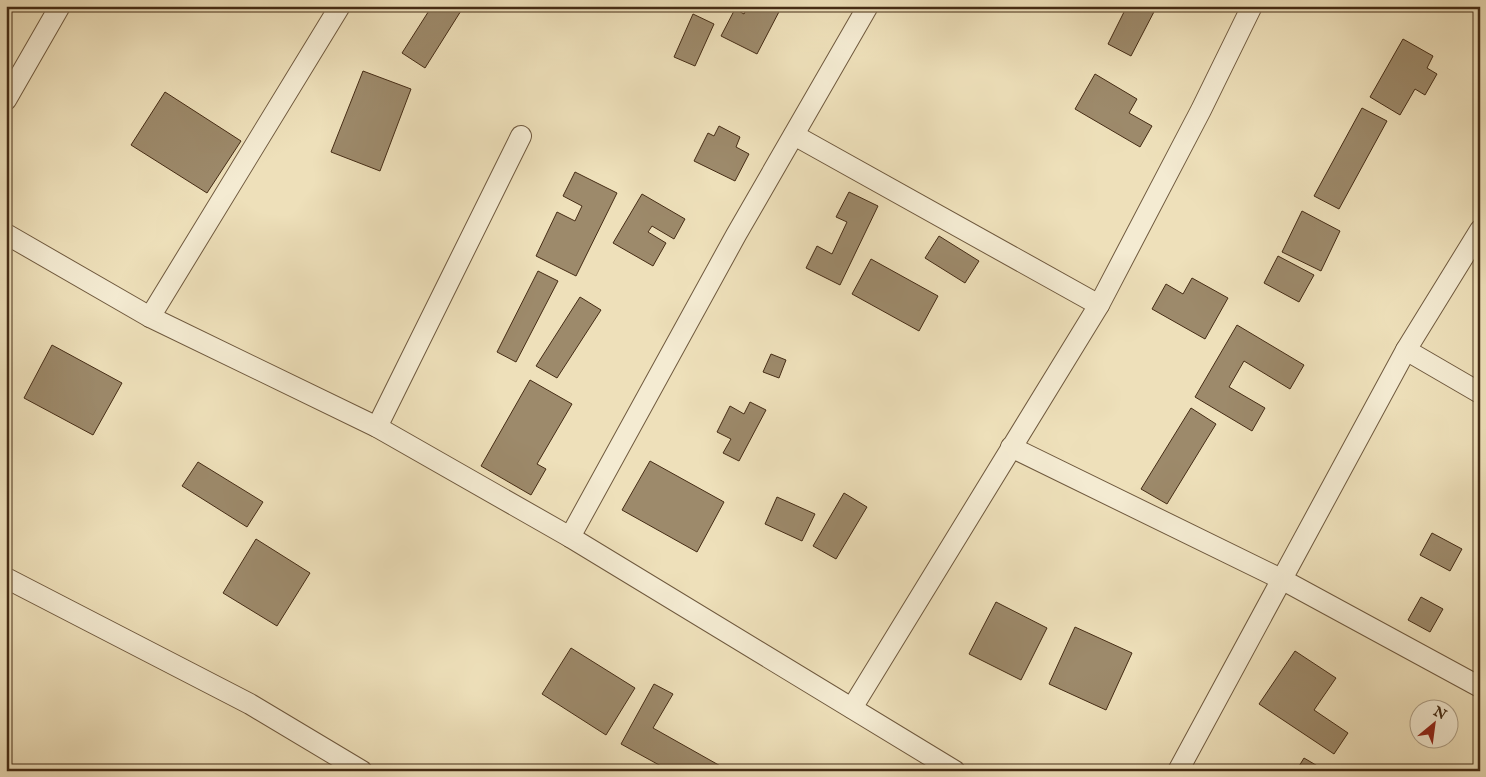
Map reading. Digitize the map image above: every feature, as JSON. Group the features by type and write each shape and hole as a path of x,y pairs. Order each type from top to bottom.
{"street":[{"path":"6,100 60,6"},
{"path":"150,317 340,6"},
{"path":"570,537 732,244 868,6"},
{"path":"852,708 1010,447 1099,305 1201,110 1252,6"},
{"path":"794,135 1099,305"},
{"path":"377,427 521,136"},
{"path":"1178,771 1406,350 1480,230"},
{"path":"6,234 150,317 377,427 570,537 955,771"},
{"path":"1406,350 1480,393"},
{"path":"1010,447 1283,580 1480,687"},
{"path":"6,578 250,704 362,771"}],"building":[{"path":"432,6 464,6 425,68 402,53"},
{"path":"748,6 782,6 757,54 721,36 735,9 744,14"},
{"path":"1127,6 1157,6 1131,56 1108,44"},
{"path":"693,14 714,24 695,66 674,57"},
{"path":"1403,39 1433,56 1427,68 1437,74 1425,95 1415,89 1400,115 1370,97"},
{"path":"363,71 411,89 380,171 331,152"},
{"path":"1095,74 1137,99 1129,113 1152,126 1140,147 1075,109"},
{"path":"165,92 241,141 207,193 131,145"},
{"path":"1362,108 1387,121 1339,209 1314,196"},
{"path":"719,126 740,137 736,147 749,154 735,181 694,161 708,133 714,136"},
{"path":"575,172 617,193 576,276 536,256 557,212 575,221 582,206 563,196"},
{"path":"849,192 878,206 840,285 806,268 817,246 832,254 847,222 836,217"},
{"path":"642,194 685,219 674,239 652,226 648,232 666,243 653,266 613,243"},
{"path":"1302,211 1340,231 1321,271 1282,252"},
{"path":"939,236 979,261 965,283 925,258"},
{"path":"1278,256 1314,275 1299,302 1264,283"},
{"path":"871,259 938,296 919,331 852,294"},
{"path":"538,271 558,281 516,362 497,352"},
{"path":"1192,278 1228,298 1205,339 1152,309 1166,284 1183,294"},
{"path":"580,297 601,310 557,378 536,366"},
{"path":"1237,325 1304,365 1290,389 1244,361 1229,387 1265,408 1252,431 1195,397"},
{"path":"52,345 122,383 93,435 24,398"},
{"path":"771,354 786,360 779,378 763,372"},
{"path":"530,380 572,404 537,464 546,469 531,495 481,466"},
{"path":"750,402 766,410 739,461 723,453 731,439 717,432 730,406 744,414"},
{"path":"1191,408 1216,424 1167,504 1141,489"},
{"path":"650,461 724,502 697,552 622,510"},
{"path":"198,462 263,502 247,527 182,486"},
{"path":"844,493 867,507 836,559 813,546"},
{"path":"777,497 815,514 802,541 765,524"},
{"path":"1432,533 1462,549 1450,571 1420,555"},
{"path":"256,539 310,573 277,626 223,593"},
{"path":"1421,597 1443,609 1430,632 1408,620"},
{"path":"996,602 1047,628 1021,680 969,654"},
{"path":"1075,627 1132,653 1106,710 1049,684"},
{"path":"571,648 635,688 606,735 542,694"},
{"path":"1295,651 1336,678 1314,710 1348,733 1334,754 1259,704"},
{"path":"654,684 673,694 653,728 724,768 723,771 670,771 621,744"},
{"path":"1304,758 1326,771 1296,771"}]}
